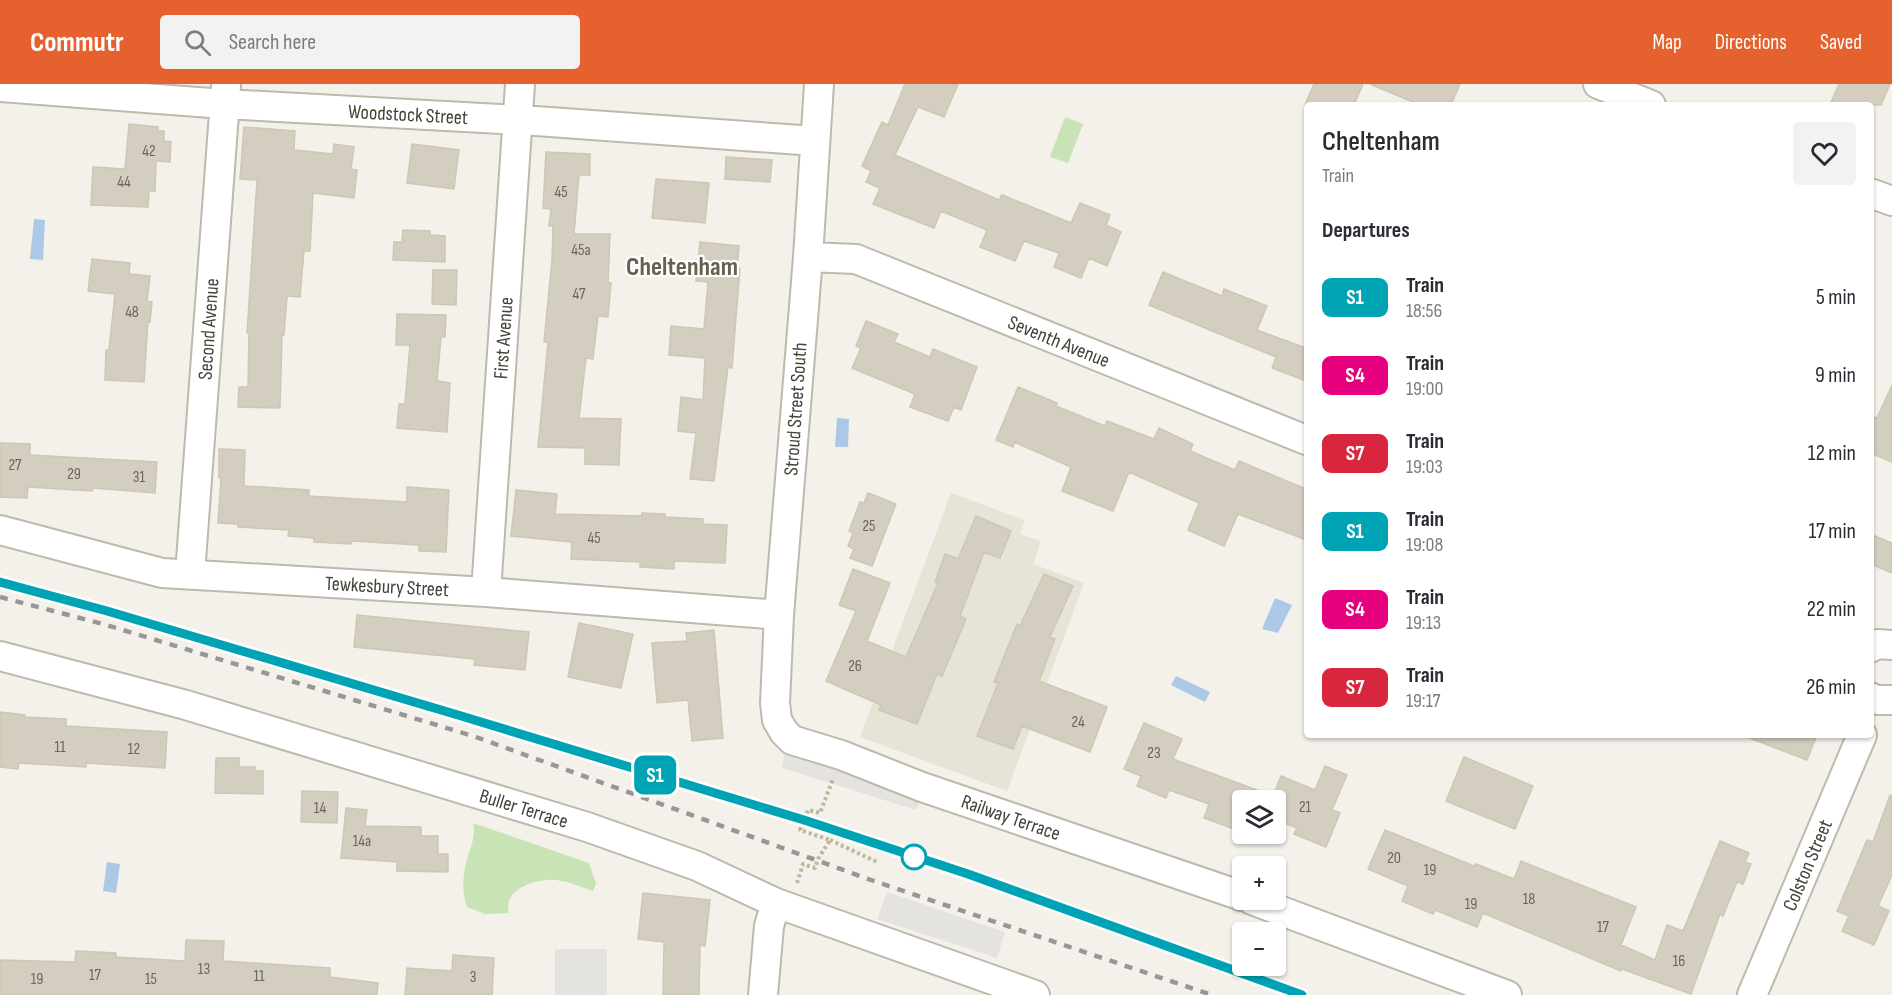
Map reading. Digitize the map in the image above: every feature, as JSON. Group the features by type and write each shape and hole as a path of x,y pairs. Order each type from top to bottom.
{"street":[{"name":"First Avenue","path":"486,592 520,84"},
{"name":"Stroud Street South","path":"784,732 777,720 775,703 779,615 808,257 819,84"},
{"path":"1598,84 1643,102"},
{"name":"Woodstock Street","path":"0,87 225,94 518,121 815,141"},
{"name":"Second Avenue","path":"190,574 225,94"},
{"path":"1874,194 1892,201"},
{"name":"Seventh Avenue","path":"808,257 856,259 1304,439"},
{"name":"Tewkesbury Street","path":"0,530 162,573 486,592 779,615"},
{"path":"1874,646 1892,645"},
{"name":"Buller Terrace","path":"0,656 186,705 587,827 697,866 776,903 1035,995"},
{"name":"Railway Terrace","path":"784,732 792,740 922,787 1232,893"},
{"name":"Colston Street","path":"1752,995 1861,738"},
{"path":"764,995 769,926 776,903"},
{"path":"1279,910 1507,995"}],"path":[{"path":"841,756 820,813 808,810 800,830 830,840 877,862"},
{"path":"776,903 796,886 803,864 815,868 830,840"}],"shaded area":[{"path":"951,493 1025,520 1020,534 1041,541 1033,564 1084,583 1007,791 860,737"},
{"path":"786,748 923,794 916,810 782,768"},
{"path":"887,892 1005,932 997,958 877,919"},
{"path":"555,949 607,949 607,995 555,995"}],"green space":[{"path":"1065,117 1083,124 1068,163 1050,157"},
{"path":"473,823 589,863 596,883 593,891 564,881 546,880 518,889 510,899 509,913 485,914 467,907 463,879 473,841"}],"water":[{"path":"34,219 45,220 43,260 30,259"},
{"path":"837,418 849,419 848,447 835,447"},
{"path":"1275,598 1292,605 1278,633 1262,629"},
{"path":"1176,676 1210,692 1205,702 1171,685"},
{"path":"107,862 120,864 116,893 103,891"}],"building":[{"path":"905,84 958,84 944,117 918,107 895,155 999,200 1002,195 1071,223 1080,203 1110,215 1106,225 1121,232 1107,266 1089,258 1081,278 1054,267 1059,253 1024,241 1015,261 980,247 987,230 941,211 934,228 873,204 880,188 866,182 871,171 862,166 882,122 888,125"},
{"path":"1314,84 1363,84 1355,102 1306,102"},
{"path":"1370,84 1460,84 1452,102 1413,102"},
{"path":"1839,84 1890,84 1881,105 1874,105 1874,102 1831,102"},
{"path":"129,124 158,127 158,131 164,131 164,141 171,142 170,162 156,161 155,191 149,191 148,207 91,205 93,167 125,169"},
{"path":"244,127 295,131 294,150 333,154 334,144 354,147 351,169 357,170 354,198 313,193 310,251 304,251 300,297 287,296 284,335 282,335 280,408 238,407 239,387 248,387 249,333 247,333 257,180 240,179"},
{"path":"412,144 459,150 454,189 407,183"},
{"path":"546,152 590,154 590,175 579,175 574,234 610,234 608,283 611,283 608,317 598,316 593,359 586,358 579,418 621,419 619,465 585,464 585,448 538,447 548,342 544,342 553,226 549,226 551,209 543,208"},
{"path":"726,157 772,160 770,182 725,179"},
{"path":"656,179 709,183 705,223 652,218"},
{"path":"403,230 430,231 430,235 445,236 445,262 393,260 394,242 402,242"},
{"path":"700,242 739,246 737,268 740,268 732,368 728,367 714,481 690,479 696,433 678,431 681,397 703,400 705,358 669,355 671,326 704,329 708,282 696,281"},
{"path":"92,259 130,263 129,274 150,276 147,301 152,302 150,322 148,321 144,382 105,380 106,350 109,350 115,294 88,291"},
{"path":"433,270 457,270 456,305 432,304"},
{"path":"1163,272 1222,296 1224,289 1267,306 1257,330 1304,347 1304,380 1272,368 1276,357 1149,305"},
{"path":"397,314 446,315 445,337 441,337 437,381 450,383 447,432 397,428 399,404 405,404 410,345 396,345"},
{"path":"866,321 898,334 894,342 930,357 933,349 977,367 961,410 954,407 948,421 910,407 915,394 852,368 861,348 856,346"},
{"path":"1892,385 1892,462 1874,455 1874,417 1877,418"},
{"path":"1018,387 1105,426 1107,421 1154,439 1159,428 1193,444 1190,451 1235,470 1239,461 1304,488 1304,539 1238,514 1224,546 1188,530 1199,503 1129,472 1113,511 1062,491 1071,467 1014,442 1013,447 996,440"},
{"path":"0,443 30,444 30,455 157,462 155,493 93,488 92,491 28,487 27,498 0,497"},
{"path":"219,449 245,450 244,486 309,490 309,496 407,502 407,487 449,490 446,552 419,551 419,545 352,541 351,544 314,542 314,538 288,536 289,530 238,527 238,524 218,523 221,478 219,478"},
{"path":"516,490 557,494 555,514 642,516 642,513 665,514 665,517 703,519 703,524 727,525 725,563 674,561 674,569 640,567 640,562 571,559 572,542 511,536"},
{"path":"868,493 896,504 872,566 850,558 854,549 848,546 853,533 849,531 860,502 864,503"},
{"path":"976,516 1011,531 1000,558 984,552 960,616 966,619 942,676 937,674 917,724 879,710 881,705 826,681 856,611 839,605 853,569 890,583 867,641 906,657 938,583 935,582 945,554 958,559"},
{"path":"1874,536 1892,543 1892,573 1874,566"},
{"path":"1044,574 1073,586 1050,637 1055,639 1039,681 1107,707 1090,752 1022,726 1013,749 977,736 998,683 994,682 1017,624 1020,626"},
{"path":"357,615 529,632 525,670 474,665 475,659 354,647"},
{"path":"579,623 633,634 621,688 568,677"},
{"path":"714,630 723,738 692,741 688,700 657,703 652,643 687,641 686,633"},
{"path":"0,712 25,715 25,717 66,719 66,726 167,732 165,768 86,763 86,767 19,763 18,769 0,767"},
{"path":"1144,723 1182,739 1173,759 1257,790 1232,790 1232,828 1204,818 1209,804 1169,790 1166,798 1137,786 1141,776 1124,769"},
{"path":"1750,738 1816,738 1807,760"},
{"path":"1464,757 1533,786 1515,829 1446,801"},
{"path":"216,758 239,758 239,767 255,767 255,771 263,771 263,794 215,793"},
{"path":"1325,766 1347,775 1332,810 1340,813 1326,847 1294,834 1297,828 1286,824 1286,790 1275,790 1281,776 1315,790"},
{"path":"302,791 338,792 337,823 301,822"},
{"path":"1890,795 1892,796 1892,875 1878,906 1889,911 1874,945 1842,931 1849,916 1837,911 1867,840 1873,842"},
{"path":"346,808 367,810 365,826 421,827 421,836 438,836 438,854 448,854 448,872 397,871 397,862 341,858"},
{"path":"1385,830 1474,866 1476,864 1514,879 1521,861 1636,907 1621,945 1655,960 1667,925 1683,931 1720,841 1749,853 1745,862 1751,864 1743,884 1737,882 1723,916 1720,914 1691,994 1622,969 1621,971 1483,913 1477,927 1435,910 1433,914 1402,901 1408,886 1368,869"},
{"path":"643,893 710,900 705,946 700,945 699,995 663,995 664,942 638,939"},
{"path":"186,940 224,941 223,961 330,968 330,977 378,983 377,995 0,995 0,960 75,962 76,951 116,953 116,957 185,961"},
{"path":"453,955 494,958 492,995 405,995 407,968 452,971"}],"railway":[{"path":"0,582 363,686 762,808 1123,929 1302,995"},
{"path":"0,597 103,624 473,736 871,880 1212,995"}],"train":[{"name":"S1","path":"0,582 107,611 804,820 968,874 1302,995"}],"district":[{"name":"Cheltenham","path":"682,266"}]}
